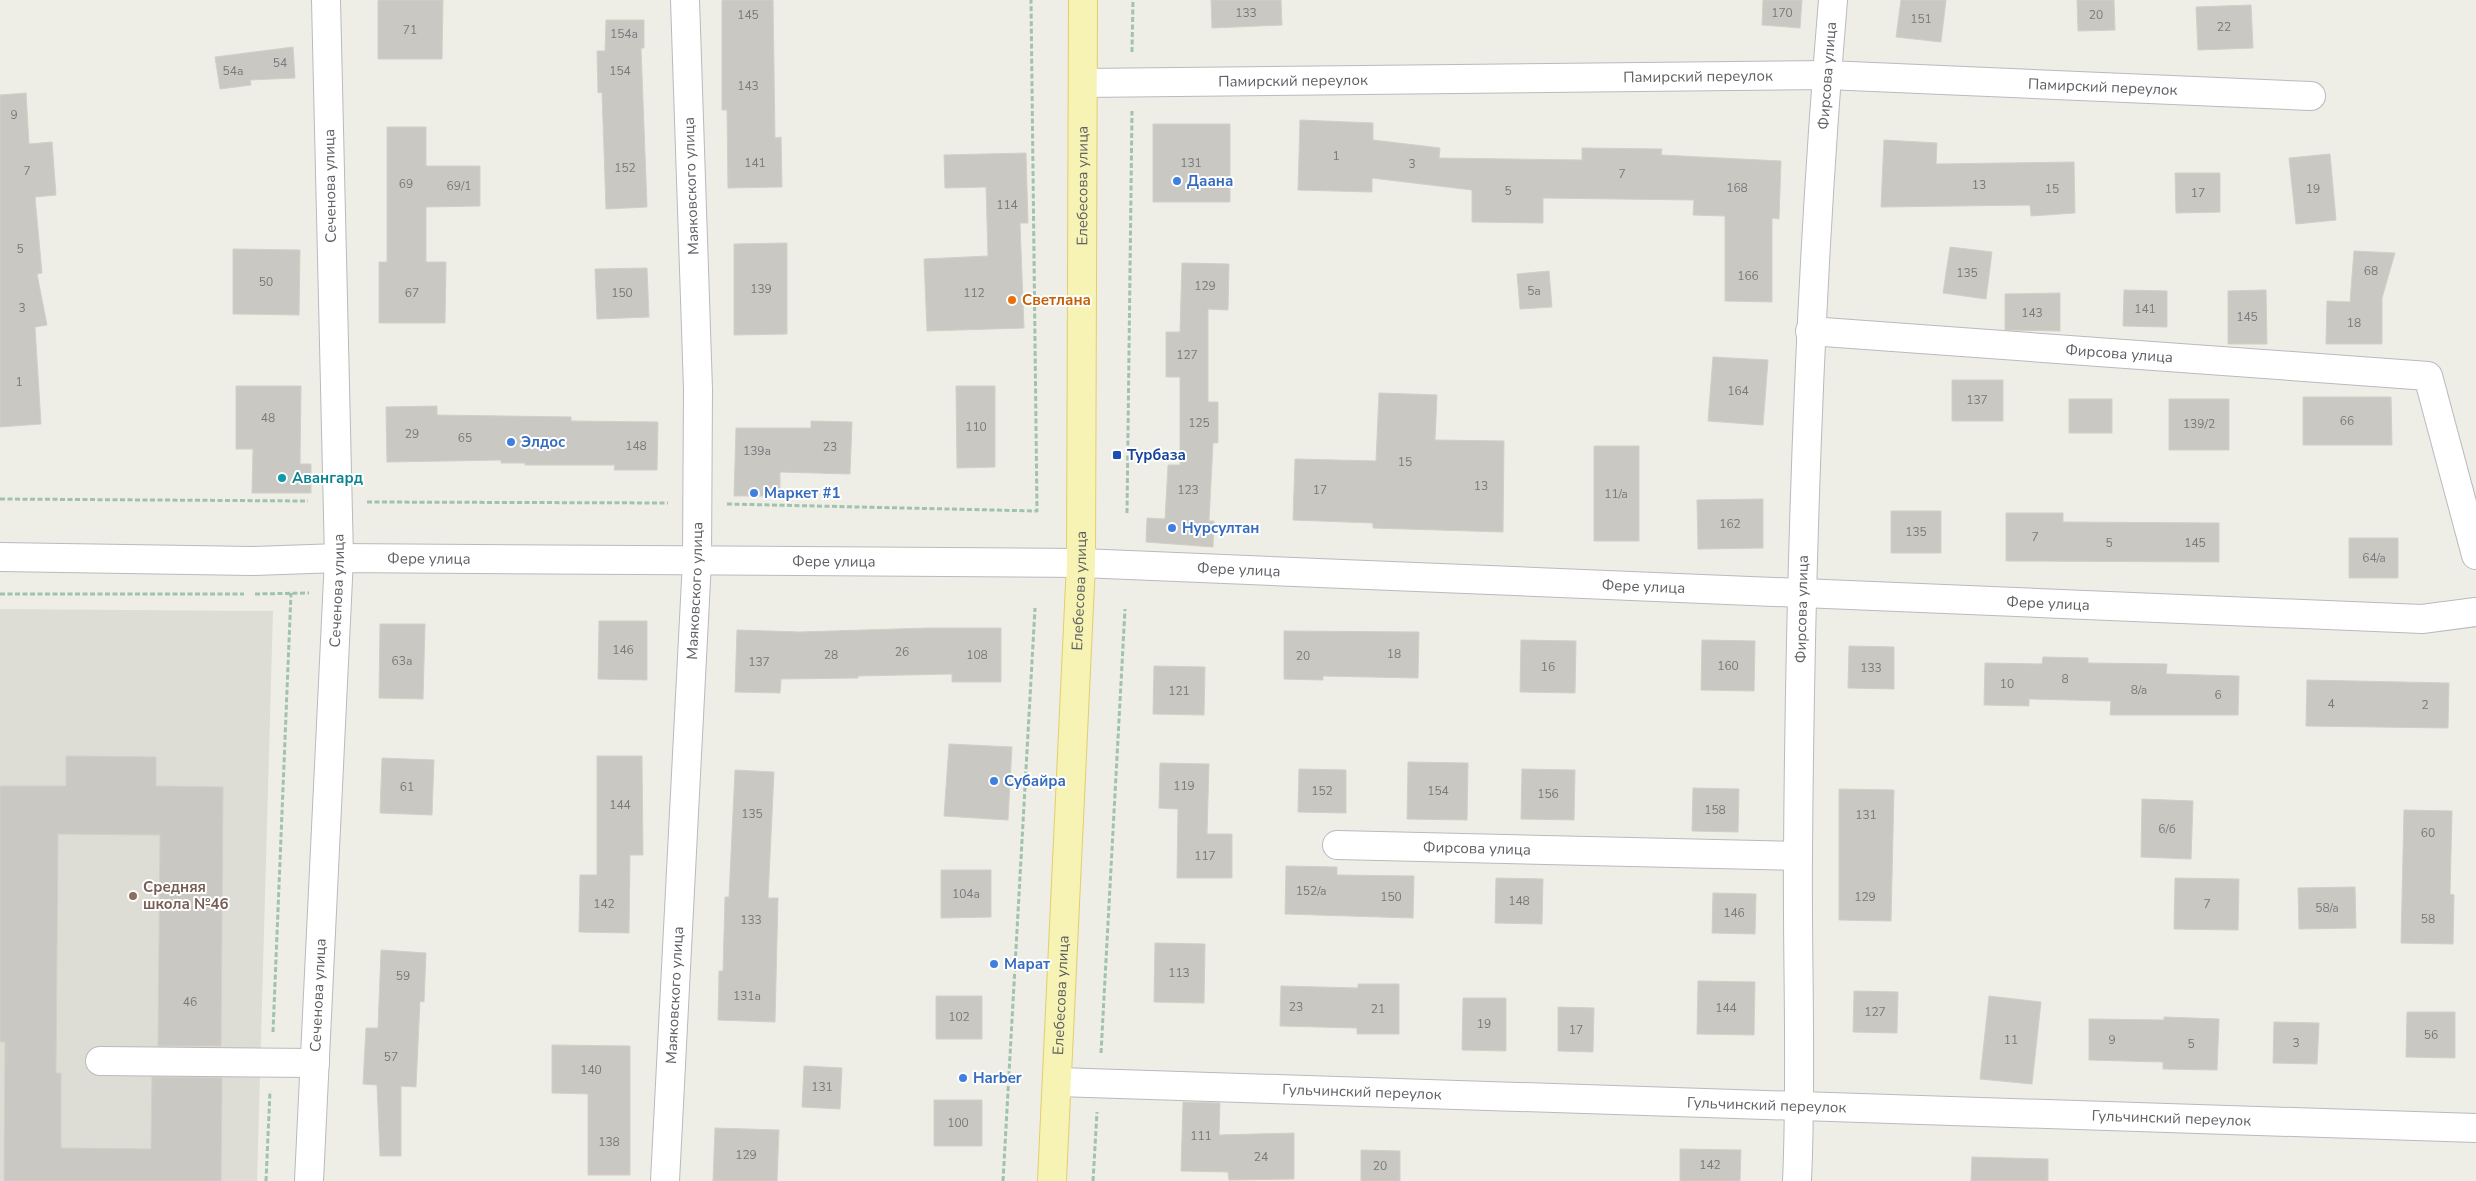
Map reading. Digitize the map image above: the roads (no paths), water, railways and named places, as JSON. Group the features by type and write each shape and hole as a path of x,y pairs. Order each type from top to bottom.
{"main road":[{"name":"Елебесова улица","path":"1052,1181 1081,563 1083,0"}],"street":[{"name":"Сеченова улица","path":"309,1181 339,558 326,0"},
{"name":"Маяковского улица","path":"665,1181 697,561 698,389 685,0"},
{"name":"Фирсова улица","path":"1797,1181 1800,1105 1798,856 1802,595 1810,331 1833,0"},
{"name":"Памирский переулок","path":"1083,83 1827,75 2311,96"},
{"name":"Фирсова улица","path":"1810,331 2428,376 2476,554"},
{"name":"Фере улица","path":"0,557 252,561 339,558 1081,563 1802,595 2422,619 2476,612"},
{"name":"Фирсова улица","path":"1337,845 1798,856"},
{"path":"100,1061 315,1063"},
{"name":"Гульчинский переулок","path":"1058,1082 2476,1128"}],"place":[{"name":"Даана","path":"1177,181"},
{"name":"Светлана","path":"1012,300"},
{"name":"Элдос","path":"511,442"},
{"name":"Турбаза","path":"1117,455"},
{"name":"Авангард","path":"282,478"},
{"name":"Маркет #1","path":"754,493"},
{"name":"Нурсултан","path":"1172,528"},
{"name":"Субайра","path":"994,781"},
{"name":"Средняя школа №46","path":"133,896"},
{"name":"Марат","path":"994,964"},
{"name":"Harber","path":"963,1078"}]}
